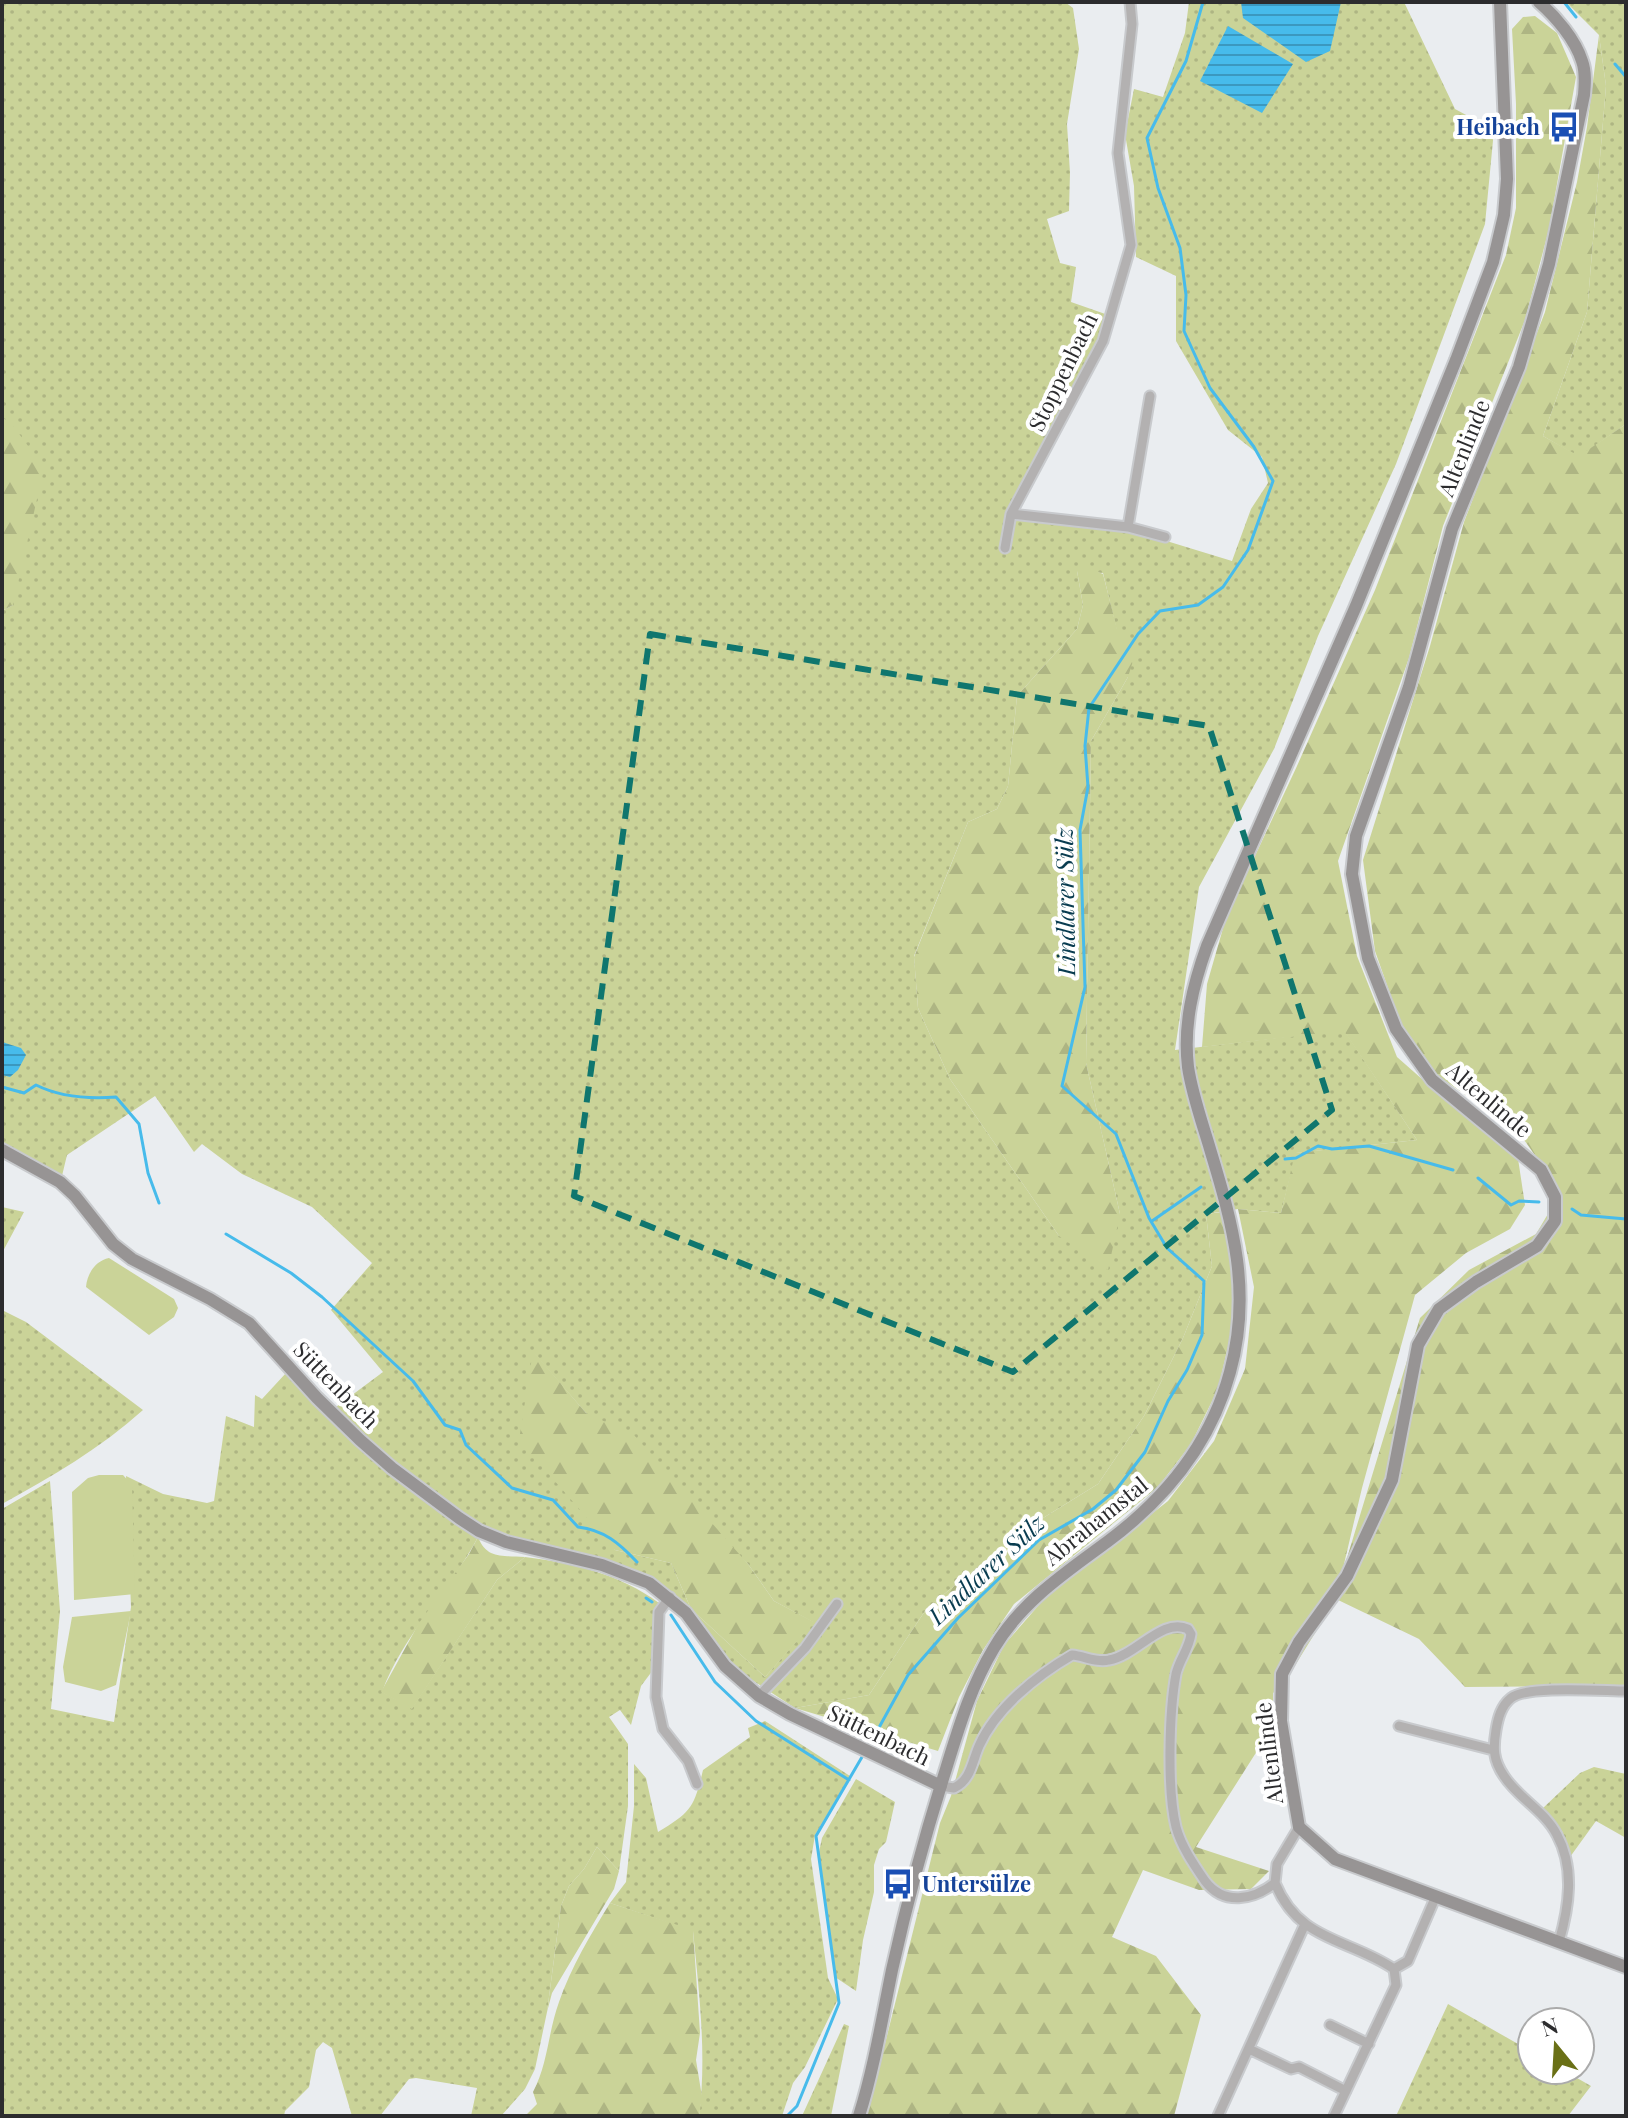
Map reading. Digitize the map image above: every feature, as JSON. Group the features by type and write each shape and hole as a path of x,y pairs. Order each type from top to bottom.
{"street":[{"name":"Stoppenbach","path":"1005,548 1011,514 1103,341 1131,245 1118,153 1132,24 1130,2"},
{"name":"Abrahamstal","path":"859,2116 903,1923 941,1786 974,1684 1015,1618 1049,1585 1120,1532 1167,1489 1205,1435 1231,1369 1242,1303 1239,1263 1227,1204 1188,1067 1187,1027 1193,984 1361,593 1493,262 1504,215 1507,179 1500,2"},
{"name":"Altenlinde","path":"1539,2 1569,37 1582,60 1585,77 1584,95 1549,264 1519,367 1452,529 1409,687 1356,836 1352,874 1368,958 1396,1029 1432,1080 1541,1170 1555,1197 1555,1221 1537,1246 1476,1282 1439,1309 1418,1345 1392,1480 1347,1576 1299,1642 1282,1674 1281,1721 1299,1827 1335,1859 1626,1967"},
{"path":"1128,527 1150,396"},
{"path":"1011,514 1128,527 1165,537"},
{"name":"Süttenbach","path":"2,1150 60,1182 113,1244 132,1259 210,1299 255,1328 317,1398 360,1440 459,1518 479,1531 506,1542 623,1571 649,1583 686,1613 725,1666 759,1696 941,1786"},
{"path":"670,1597 659,1612 656,1697 663,1729 688,1761 697,1784"},
{"path":"759,1696 805,1648 837,1604"},
{"path":"941,1786 954,1788 965,1781 979,1745 993,1724 1033,1682 1058,1663 1072,1655 1099,1661 1111,1660 1130,1653 1162,1630 1181,1626 1191,1634 1177,1672 1174,1697 1172,1791 1177,1829 1201,1875 1216,1892 1248,1898 1275,1883"},
{"path":"1559,1942 1569,1886 1567,1863 1557,1833 1501,1772 1493,1750 1499,1715 1509,1699 1526,1691 1626,1691"},
{"path":"1399,1726 1493,1750"},
{"path":"1299,1827 1277,1864 1275,1883 1285,1904 1314,1932 1375,1956 1394,1969 1396,1985 1334,2116"},
{"path":"1394,1969 1408,1961 1436,1896"},
{"path":"1218,2116 1305,1924"},
{"path":"1330,2025 1369,2044"},
{"path":"1249,2049 1291,2069 1299,2067 1346,2091"}],"highlighted area":[{"path":"650,634 1209,726 1332,1110 1013,1372 574,1196"}],"green space":[{"path":"2,2 1065,2 1073,8 1079,49 1067,124 1069,211 1047,219 1060,263 1076,267 1071,302 1111,316 1012,513 1111,524 1232,561 1251,509 1268,483 1262,457 1228,430 1176,341 1176,276 1136,257 1134,186 1125,134 1134,89 1163,97 1185,33 1189,2 1404,2 1455,109 1494,130 1485,224 1396,464 1318,636 1274,749 1199,887 1175,1050 1344,1030 1417,1140 1296,1153 1281,1213 1238,1209 1206,1214 1212,1266 1183,1338 1144,1416 1098,1484 1022,1531 927,1608 869,1695 795,1708 735,1669 661,1585 623,1566 534,1545 458,1517 332,1410 383,1372 331,1310 372,1263 312,1207 242,1174 202,1144 194,1152 155,1096 67,1155 61,1180 2,1149 2,611 13,605 9,421 2,419","holes":["1077,571 1103,573 1128,677 1091,741 1086,1063 1120,1214 1059,1236 950,1079 918,1008 914,956 968,822 997,809 1008,786 1017,696 1077,629 1083,605","533,1352 586,1413 748,1564 774,1601 813,1622 765,1677 691,1609 671,1563 615,1550"]},
{"path":"1566,2 1626,2 1626,424 1579,457 1543,436 1587,312 1606,86 1599,35"},
{"path":"1535,16 1557,33 1576,77 1549,229 1525,320 1443,526 1409,658 1338,861 1357,956 1397,1057 1456,1109 1517,1152 1525,1205 1510,1229 1466,1253 1415,1295 1340,1581 1420,1318 1469,1270 1536,1234 1561,1192 1517,1130 1438,1076 1400,1022 1375,951 1363,860 1430,646 1464,522 1545,312 1577,182 1599,35 1606,86 1587,312 1543,436 1579,456 1626,424 1626,1686 1465,1687 1419,1639 1336,1599 1283,1685 1273,1693 1273,1726 1196,1847 1269,1871 1251,1889 1199,1890 1143,1870 1112,1937 1156,1956 1201,2015 1174,2116 867,2116 940,1823 951,1796 977,1701 1004,1645 1045,1598 1168,1501 1214,1441 1245,1369 1254,1287 1238,1209 1281,1213 1295,1153 1417,1140 1344,1031 1202,1047 1207,984 1226,918 1375,590 1506,255 1516,208 1512,29 1523,17"},
{"path":"2,419 9,420 44,468 13,605 2,611"},
{"path":"1083,566 1103,574 1117,629 1136,651 1128,677 1091,741 1086,1063 1120,1214 1108,1270 1059,1236 950,1079 918,1008 914,957 968,822 997,809 1008,786 1017,696 1077,629 1083,605 1077,571"},
{"path":"2,1207 24,1212 2,1253"},
{"path":"1222,1212 1235,1291 1231,1334 1218,1389 1191,1444 1158,1487 1014,1604 983,1650 959,1697 938,1751 795,1708 869,1695 927,1608 1022,1531 1098,1484 1144,1416 1183,1338 1212,1266 1206,1214"},
{"path":"109,1258 174,1299 178,1308 174,1317 149,1335 86,1287 93,1269"},
{"path":"2,1310 26,1322 143,1410 93,1449 2,1504"},
{"path":"533,1351 586,1413 634,1435 748,1564 774,1601 814,1622 765,1677 691,1609 671,1563 615,1550 519,1440"},
{"path":"286,1373 334,1424 397,1480 478,1537 402,1651 382,1692 412,1708 497,1580 525,1557 595,1571 628,1584 659,1603 653,1670 641,1686 631,1725 620,1710 609,1717 628,1744 628,1806 619,1871 597,1847 569,1886 561,1906 547,2012 535,2069 525,2089 501,2116 471,2116 477,2088 416,2078 409,2079 380,2116 352,2116 332,2048 323,2042 316,2050 309,2087 285,2111 284,2116 2,2116 2,1509 50,1481 60,1611 51,1709 114,1722 131,1607 126,1476 163,1494 207,1503 214,1501 226,1416 254,1427 255,1395 262,1399"},
{"path":"123,1475 132,1485 135,1594 74,1600 72,1492 88,1478"},
{"path":"478,1537 491,1553 525,1557 497,1580 412,1709 381,1692 419,1623"},
{"path":"131,1611 116,1685 101,1691 65,1682 63,1667 72,1617"},
{"path":"765,1721 850,1776 815,1835 811,1859 828,1978 838,1999 805,2067 793,2083 782,2116 699,2116 702,2047 693,1931 610,1903 626,1882 634,1806 634,1764 646,1778 658,1832 690,1808 703,1770 750,1737 748,1728"},
{"path":"1594,1767 1626,1774 1626,1838 1596,1821 1570,1857 1562,1831 1542,1809 1580,1773"},
{"path":"856,1779 895,1802 886,1842 879,1849 874,1865 874,1892 856,1991 835,1977 818,1857 822,1838"},
{"path":"597,1847 619,1871 614,1889 552,1993 547,2012 561,1906 569,1886"},
{"path":"610,1903 693,1930 700,2033 696,2060 702,2097 699,2116 525,2116 537,2104 533,2092 564,1989"},
{"path":"1448,2004 1516,2043 1516,2086 1591,2086 1568,2116 1396,2116"},
{"path":"844,2024 849,2026 831,2116 802,2116"}],"water":[{"path":"1241,2 1341,2 1330,51 1306,62 1243,18"},
{"path":"1228,26 1293,64 1262,113 1200,81"},
{"path":"2,1042 21,1048 26,1055 10,1077 2,1075"}],"waterway":[{"name":"Lindlarer Sülz","path":"871,1742 908,1675 958,1618 1039,1540 1093,1509 1116,1490 1145,1452 1202,1335 1204,1281 1167,1248 1149,1218 1116,1134 1062,1086 1085,987 1080,830 1088,787 1085,746 1089,708 1138,634 1160,611 1198,605 1223,587 1248,550 1273,481 1254,447 1210,388 1184,331 1186,295 1180,248 1158,188 1147,138 1186,61 1203,2"},
{"path":"1564,2 1576,17"},
{"path":"1615,64 1626,77"},
{"path":"2,1087 24,1093 36,1085 75,1096 116,1097 139,1124 148,1173 159,1203"},
{"path":"1285,1159 1296,1158 1318,1146 1332,1149 1369,1146 1453,1170"},
{"path":"1478,1178 1511,1205 1519,1201 1539,1202"},
{"path":"1152,1221 1201,1187"},
{"path":"1572,1209 1581,1215 1626,1219"},
{"path":"226,1234 291,1273 322,1297 413,1381 445,1425 460,1430 466,1445 512,1488 553,1500 578,1527 610,1538 637,1562"},
{"path":"646,1598 652,1602"},
{"path":"671,1615 715,1682 756,1721 849,1780"},
{"name":"Lindlarer Sülz","path":"787,2116 797,2106 839,2003 816,1836 862,1757"}],"place":[{"name":"Heibach","path":"1564,127"},
{"name":"Untersülze","path":"898,1884"}]}
